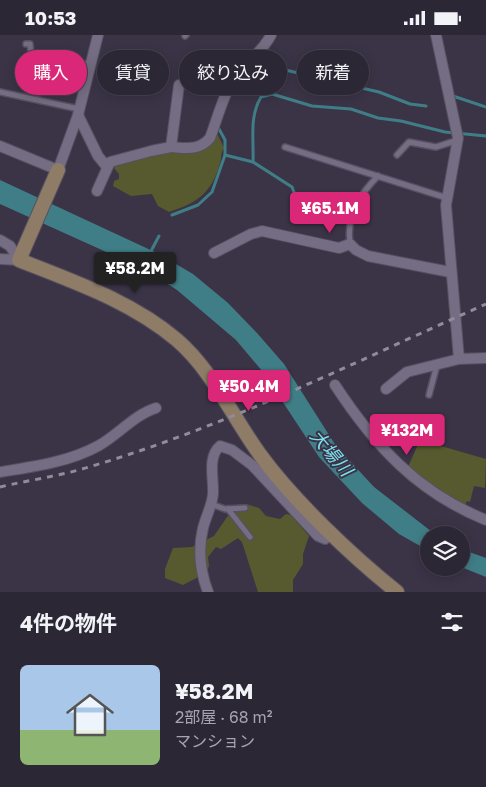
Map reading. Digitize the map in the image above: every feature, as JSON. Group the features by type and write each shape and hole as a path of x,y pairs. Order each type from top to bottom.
{"street":[{"path":"22,254 57,172 79,112 98,35"},
{"path":"97,191 107,167 115,160 171,147 193,148 205,144 210,138 231,85 238,74 261,51 272,35"},
{"path":"436,35 458,134 447,197 450,272 459,359"},
{"path":"171,147 179,85"},
{"path":"79,112 98,156 107,167"},
{"path":"0,146 57,172"},
{"path":"214,253 251,234 262,231 339,249 350,244 356,250 368,256 450,272"},
{"path":"0,240 22,254 136,311 177,340 194,357 262,457 332,533 397,592"},
{"path":"0,259 22,254"},
{"path":"386,389 407,372 459,359 486,358"},
{"path":"335,385 356,417 399,467 429,490 456,506 486,520"},
{"path":"0,472 52,461 90,450 109,439 146,411 156,408"},
{"path":"208,592 203,579 200,549 203,526 211,504 213,457 216,449 223,446 252,465 318,536 325,539 332,533"}],"lane":[{"path":"26,44 30,44 32,53 92,65"},
{"path":"0,92 79,112"},
{"path":"397,155 409,142 436,147 458,134"},
{"path":"285,147 447,197"},
{"path":"350,244 349,235 352,212 358,199 378,176"},
{"path":"429,395 438,364"},
{"path":"211,504 228,509 245,508"},
{"path":"228,509 250,537"}],"shaded area":[{"path":"217,133 224,148 217,173 208,189 188,205 169,212 158,206 152,194 131,196 113,186 114,181 119,179 119,174 114,168 116,164 164,153 197,153 208,146"},
{"path":"420,440 486,459 485,488 474,486 470,502 467,501 465,505 437,490 408,467"},
{"path":"246,504 259,508 266,516 280,519 286,514 291,515 309,536 303,554 303,564 293,580 293,592 258,592 242,542 238,538 221,549 216,547 208,557 209,566 206,573 183,585 165,578 165,569 173,548 192,547 214,536 227,517"}],"water":[{"name":"大場川","path":"0,180 157,253 193,274 228,303 284,364 336,446 374,487 424,526 420,526 420,546 399,534 362,503 319,457 263,372 236,340 177,290 144,269 0,204"},
{"path":"470,552 486,558 486,577 470,571"}],"waterway":[{"path":"287,70 315,77 334,85 357,87 379,92 410,104 426,106"},
{"path":"172,215 198,205 212,192 225,155 253,162 253,120 255,112 261,97 272,94 312,106 351,109 378,118 401,121 445,132 486,136"},
{"path":"453,96 486,107"},
{"path":"218,127 225,140 225,155"},
{"path":"253,162 292,187 301,210"},
{"path":"150,253 159,236"}],"railway":[{"path":"0,487 78,470 140,451 191,432 290,392 486,304"}]}
